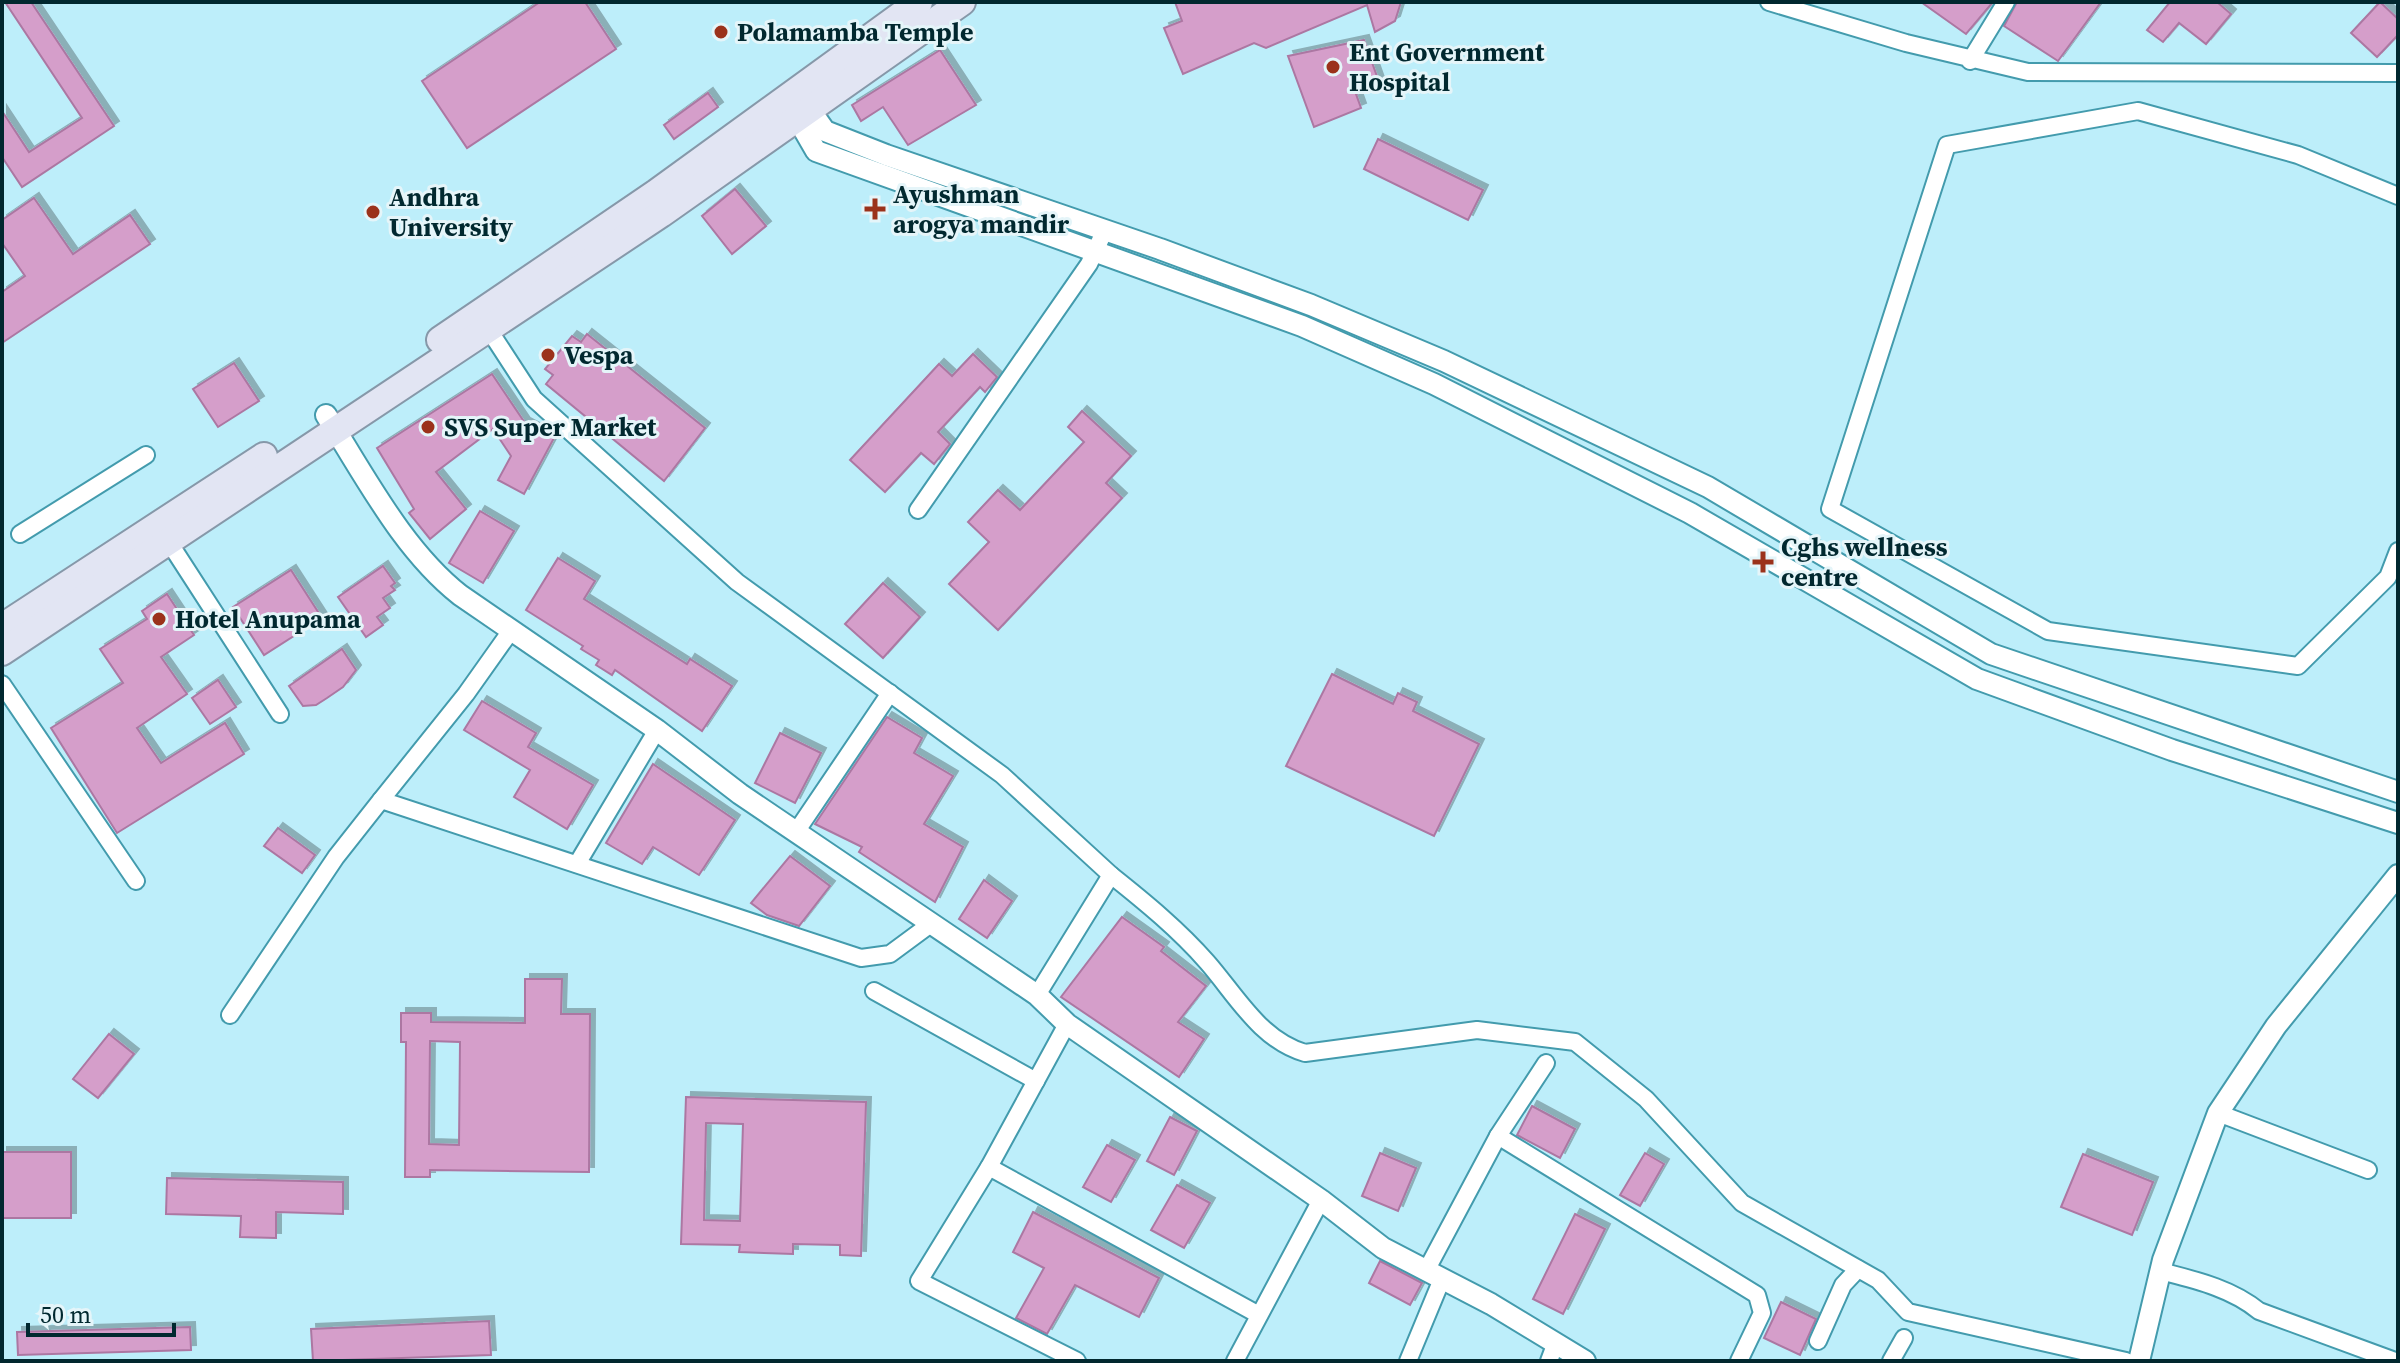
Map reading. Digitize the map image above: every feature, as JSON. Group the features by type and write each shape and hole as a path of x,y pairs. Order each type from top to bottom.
{"main road":[{"path":"330,422 489,330 797,103 919,2"},
{"path":"2,652 164,533 330,422 656,193 962,2"},
{"path":"2,627 164,533"}],"street":[{"path":"1769,2 1970,61 2028,72 2085,75 2398,73"},
{"path":"1970,61 2006,2"},
{"path":"797,103 825,131 925,181 1096,251 1302,326 1434,384 1690,513 1977,679 2172,750 2398,823"},
{"path":"2398,196 2298,155 2138,111 1947,145 1830,509 2048,631 2298,666 2388,577 2398,551"},
{"path":"925,181 1105,230 1311,305 1568,419 1708,487 1991,654 2398,792"},
{"path":"918,510 1096,251 1105,230"},
{"path":"489,330 534,399 737,582 1002,775 1111,875 1160,915 1208,963 1242,1008 1288,1048 1305,1053 1477,1030 1575,1042 1646,1099 1742,1203 1878,1280 1908,1312 2126,1361"},
{"path":"330,422 415,551 435,575 510,632 657,730 796,832 1037,995 1067,1024 1321,1200 1383,1248 1491,1304 1552,1353 1585,1361"},
{"path":"20,534 146,455"},
{"path":"164,533 280,714"},
{"path":"230,1015 336,857 466,694 510,632"},
{"path":"2,684 136,881"},
{"path":"796,832 890,693"},
{"path":"577,864 657,730"},
{"path":"381,800 861,958 890,954 932,923"},
{"path":"1037,995 1111,875"},
{"path":"2139,1361 2160,1271 2218,1113 2276,1026 2398,875"},
{"path":"874,991 1036,1081"},
{"path":"1067,1024 989,1167 919,1281 1077,1361"},
{"path":"1408,1361 1435,1274 1498,1136 1546,1063"},
{"path":"2218,1113 2270,1136 2368,1170"},
{"path":"1498,1136 1757,1295 1762,1313 1739,1361"},
{"path":"989,1167 1259,1315"},
{"path":"1235,1361 1321,1200"},
{"path":"1818,1341 1843,1285 1858,1269"},
{"path":"2160,1271 2205,1283 2246,1300 2259,1311 2395,1361"},
{"path":"1891,1361 1904,1338"}],"building":[{"path":"5,2 31,2 114,126 22,187 2,157 2,111 29,152 82,118"},
{"path":"540,2 585,2 616,49 467,148 422,81"},
{"path":"1175,2 1401,2 1395,21 1375,32 1367,5 1266,48 1254,43 1183,74 1164,28 1182,21"},
{"path":"1921,2 1993,2 1966,34"},
{"path":"2017,2 2101,2 2058,61 2004,26"},
{"path":"2170,2 2217,2 2231,14 2206,44 2179,23 2163,42 2147,30"},
{"path":"2380,2 2398,19 2398,35 2377,57 2351,33"},
{"path":"1364,40 1380,85 1356,94 1361,108 1314,127 1288,56"},
{"path":"940,50 976,105 908,145 883,107 861,121 852,105"},
{"path":"708,93 718,107 674,139 664,125"},
{"path":"1378,139 1483,190 1468,220 1364,169"},
{"path":"735,189 766,226 732,254 702,216"},
{"path":"34,198 73,254 130,215 150,244 2,343 2,292 25,276 2,243 2,220"},
{"path":"587,334 705,428 664,481 546,384 553,375 545,369 572,336 581,342"},
{"path":"973,354 997,377 985,392 980,387 938,432 950,444 934,464 921,453 885,492 850,460 939,364 952,376"},
{"path":"234,363 259,401 218,427 193,389"},
{"path":"492,374 525,423 554,438 524,494 498,480 511,456 493,429 436,472 466,509 430,539 409,513 414,509 377,448"},
{"path":"1082,411 1131,456 1106,483 1122,498 998,630 949,584 989,542 968,522 998,490 1020,510 1084,442 1068,427"},
{"path":"480,511 514,531 483,583 449,563"},
{"path":"558,558 595,581 584,599 687,664 690,659 732,686 702,731 615,670 612,675 596,665 599,660 581,649 583,646 526,610"},
{"path":"383,566 395,583 391,586 395,590 383,598 390,608 377,617 383,625 366,637 338,597"},
{"path":"291,570 322,618 264,655 233,607"},
{"path":"883,583 920,617 883,658 845,624"},
{"path":"167,594 194,635 161,657 187,694 137,728 161,763 225,723 244,754 117,833 51,728 123,683 100,649 147,619 142,611"},
{"path":"342,649 356,670 343,687 327,698 316,705 303,706 289,686"},
{"path":"1332,674 1393,704 1398,693 1417,702 1413,711 1479,744 1434,836 1286,766"},
{"path":"218,680 236,707 210,724 192,698"},
{"path":"482,701 536,733 528,747 593,785 567,829 514,797 530,770 464,730"},
{"path":"887,717 922,738 914,753 953,776 924,824 963,847 935,902 859,852 862,847 815,824"},
{"path":"780,733 821,753 795,803 755,783"},
{"path":"653,764 735,820 699,875 653,847 642,864 606,843"},
{"path":"278,828 315,855 302,873 264,846"},
{"path":"790,856 830,886 799,926 767,915 751,903"},
{"path":"984,880 1012,901 987,938 959,919"},
{"path":"1122,917 1164,947 1161,951 1206,986 1178,1022 1204,1039 1179,1077 1061,997"},
{"path":"525,979 562,979 561,1014 590,1014 589,1172 430,1170 430,1177 405,1177 406,1042 401,1042 401,1013 431,1013 431,1022 525,1023","holes":["430,1041 460,1042 459,1145 429,1144"]},
{"path":"109,1034 134,1054 98,1098 73,1079"},
{"path":"686,1097 866,1102 861,1256 840,1255 840,1245 793,1244 793,1254 739,1252 740,1245 681,1244","holes":["706,1123 743,1124 740,1221 704,1220"]},
{"path":"1532,1106 1575,1129 1560,1158 1517,1135"},
{"path":"1170,1117 1197,1131 1174,1175 1147,1161"},
{"path":"1107,1145 1135,1160 1111,1202 1083,1187"},
{"path":"2,1152 71,1152 71,1218 2,1218"},
{"path":"1380,1153 1416,1168 1398,1211 1362,1196"},
{"path":"1645,1153 1664,1164 1640,1206 1620,1195"},
{"path":"2083,1154 2153,1182 2132,1235 2061,1207"},
{"path":"167,1178 343,1182 343,1214 276,1212 276,1238 240,1237 241,1216 166,1214"},
{"path":"1177,1185 1210,1203 1184,1248 1151,1230"},
{"path":"1033,1212 1159,1278 1139,1317 1075,1285 1047,1334 1016,1318 1044,1268 1013,1252"},
{"path":"1575,1214 1605,1229 1563,1314 1533,1299"},
{"path":"1380,1261 1422,1283 1410,1305 1369,1283"},
{"path":"1781,1302 1816,1319 1800,1355 1764,1338"},
{"path":"489,1321 491,1355 313,1361 311,1329"},
{"path":"190,1327 191,1350 18,1355 17,1332"}],"place":[{"name":"Polamamba Temple","path":"721,32"},
{"name":"Ent Government Hospital","path":"1333,67"},
{"name":"Ayushman arogya mandir","path":"875,209"},
{"name":"Andhra University","path":"373,212"},
{"name":"Vespa","path":"548,355"},
{"name":"SVS Super Market","path":"428,427"},
{"name":"Cghs wellness centre","path":"1763,562"},
{"name":"Hotel Anupama","path":"159,619"}]}
